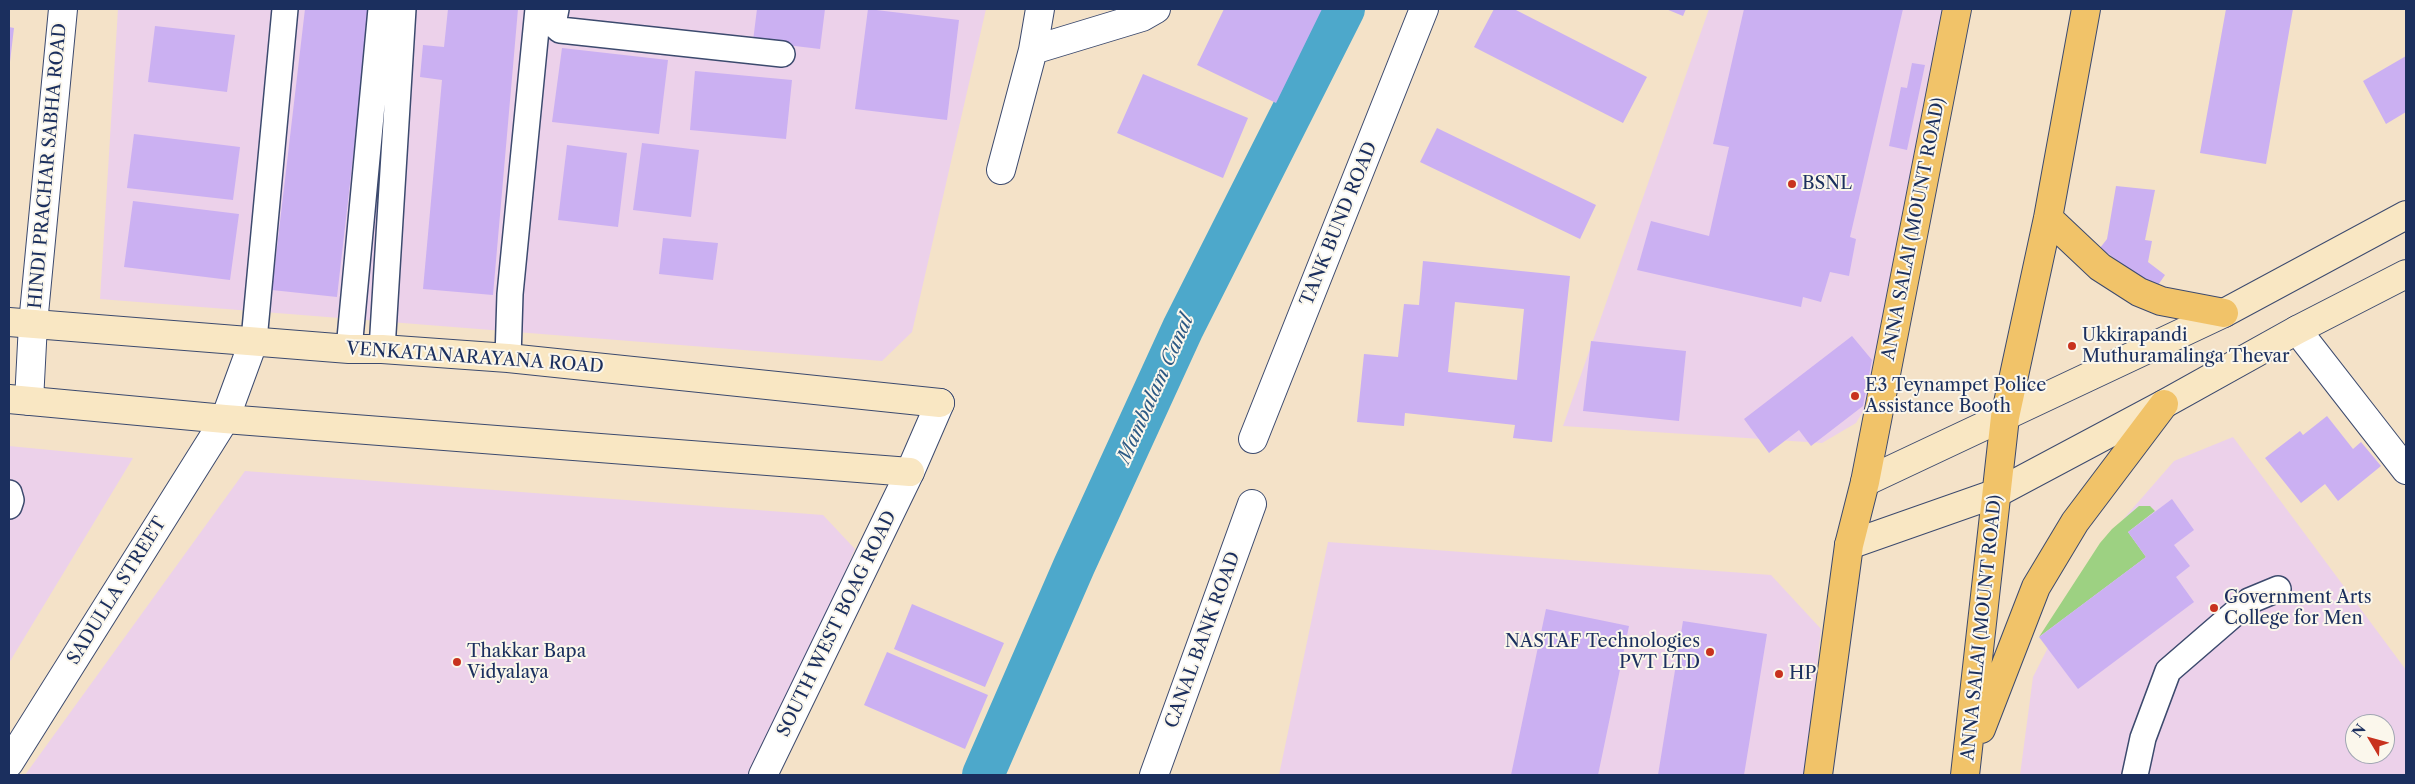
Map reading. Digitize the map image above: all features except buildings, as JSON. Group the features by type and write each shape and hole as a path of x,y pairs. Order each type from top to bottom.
{"main road":[{"name":"ANNA SALAI (MOUNT ROAD)","path":"1818,775 1849,545 1865,482 1957,9"},
{"name":"ANNA SALAI (MOUNT ROAD)","path":"1966,770 2005,417 2048,218 2086,9"},
{"path":"1865,482 2224,313 2406,215"},
{"path":"2048,218 2100,267 2138,292 2161,302 2224,313"},
{"path":"1849,545 1997,493 2164,404 2297,330 2406,274"},
{"name":"VENKATANARAYANA ROAD","path":"21,323 349,349 382,349 508,358 940,404"},
{"path":"19,400 225,419 910,472"},
{"path":"1966,770 2036,588 2075,522 2164,404"}],"street":[{"name":"HINDI PRACHAR SABHA ROAD","path":"19,400 21,323 63,9"},
{"path":"1001,170 1033,50 1040,9"},
{"path":"1033,50 1142,17 1156,9"},
{"name":"TANK BUND ROAD","path":"1253,439 1424,9"},
{"path":"2297,330 2406,470"},
{"name":"SADULLA STREET","path":"9,763 225,419 254,340"},
{"name":"SOUTH WEST BOAG ROAD","path":"763,775 910,472 940,404"},
{"name":"CANAL BANK ROAD","path":"1154,775 1252,504"}],"lane":[{"path":"254,340 285,9"},
{"path":"349,349 381,9"},
{"path":"382,349 403,9"},
{"path":"508,358 510,294 538,9"},
{"path":"556,9 554,24 560,30 782,54"},
{"path":"9,493 11,500 9,506"},
{"path":"2135,775 2144,738 2168,671 2249,601 2278,589"}],"shaded area":[{"path":"118,9 986,9 912,332 882,361 100,299"},
{"path":"1709,9 1954,9 1880,383 1856,423 1822,443 1563,426"},
{"name":"Government Arts College for Men","path":"2233,437 2406,670 2406,775 2020,775 2033,677 2099,547 2174,461"},
{"path":"9,446 133,458 9,663"},
{"name":"Thakkar Bapa Vidyalaya","path":"245,471 823,515 855,549 757,775 25,775"},
{"path":"1328,542 1771,575 1821,629 1805,775 1279,775"}],"green space":[{"path":"2139,506 2150,506 2155,511 2128,532 2146,557 2039,637 2100,543 2112,529"}],"waterway":[{"name":"Mambalam Canal","path":"983,775 1074,566 1183,328 1344,9"}],"place":[{"name":"BSNL","path":"1792,184"},
{"name":"Ukkirapandi Muthuramalinga Thevar","path":"2072,346"},
{"name":"E3 Teynampet Police Assistance Booth","path":"1855,396"},
{"name":"Government Arts College for Men","path":"2214,608"},
{"name":"NASTAF Technologies PVT LTD","path":"1710,652"},
{"name":"Thakkar Bapa Vidyalaya","path":"457,662"},
{"name":"HP","path":"1779,674"}]}
